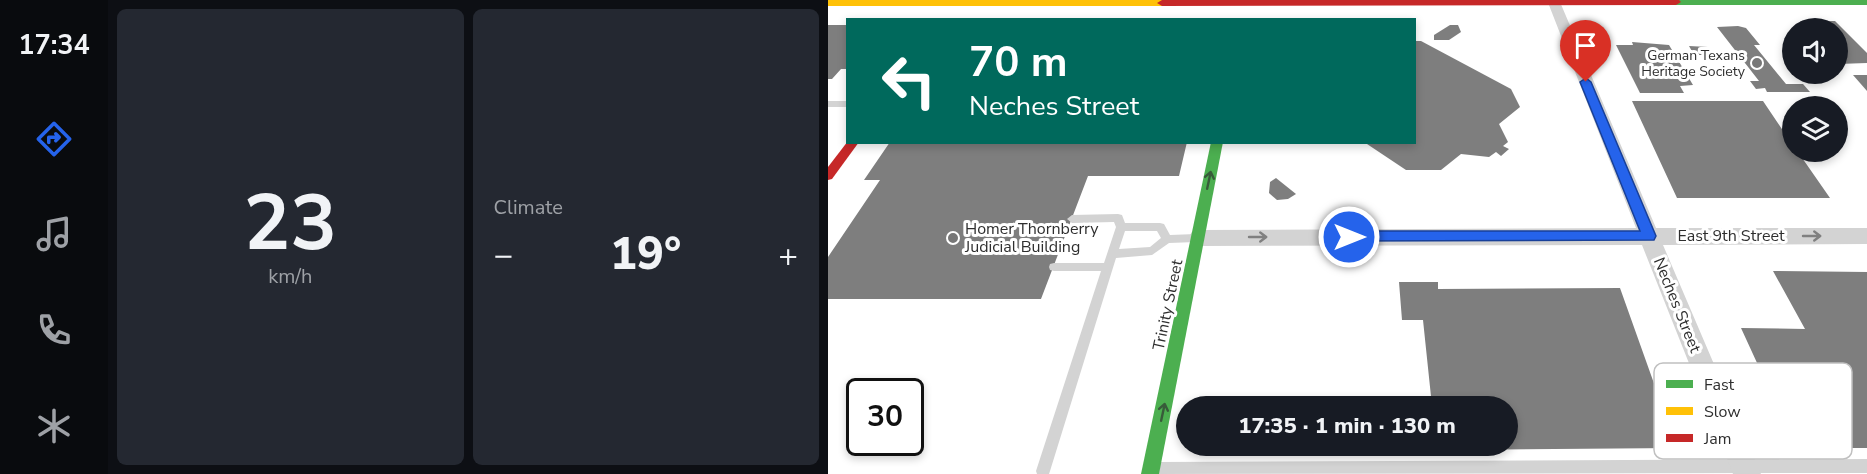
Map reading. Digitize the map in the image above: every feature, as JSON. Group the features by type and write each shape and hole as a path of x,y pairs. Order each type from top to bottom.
{"street":[{"path":"1244,18 1250,1"},
{"path":"1851,1 1867,17"},
{"path":"950,18 962,2"},
{"name":"Neches Street","path":"1553,2 1701,363"},
{"path":"828,3 1867,2"},
{"path":"828,176 852,144"},
{"name":"Trinity Street","path":"1151,472 1217,144"},
{"name":"East 9th Street","path":"1199,238 1867,236"}],"lane":[{"path":"828,104 846,104"},
{"path":"1043,471 1121,226 1118,218 1072,219"},
{"path":"1121,226 1160,227 1167,238"},
{"path":"1112,254 1152,251 1167,238 1199,238"},
{"path":"1054,267 1107,267"},
{"path":"1151,472 1745,470 1867,466"}],"building":[{"path":"828,25 846,25 846,69 841,69 832,79 828,79"},
{"path":"1450,25 1458,25 1461,32 1449,40 1434,40 1434,35"},
{"name":"German Texans Heritage Society","path":"1717,27 1746,28 1760,45 1754,45 1782,79 1782,84 1803,84 1810,92 1767,92 1765,88 1756,89 1750,81 1759,81"},
{"path":"1848,34 1867,53 1867,63 1848,64"},
{"path":"1416,41 1421,41 1511,89 1520,107 1499,124 1508,142 1503,146 1509,149 1501,156 1496,152 1489,157 1461,154 1441,170 1406,170 1367,144 1416,144"},
{"path":"1632,42 1669,45 1693,85 1680,86 1684,93 1640,93 1616,45 1633,45"},
{"path":"1689,46 1708,47 1713,55 1694,55"},
{"path":"1853,75 1867,75 1867,91"},
{"path":"1632,101 1763,101 1782,129 1782,162 1805,162 1830,198 1677,198"},
{"name":"Homer Thornberry Judicial Building","path":"889,144 1187,144 1179,176 1088,176 1041,299 828,299 828,257 880,180 864,180"},
{"path":"1276,178 1296,194 1288,199 1277,200 1269,193 1270,182"},
{"path":"1773,271 1867,272 1867,448 1852,448 1852,363 1757,363 1741,328 1805,329"},
{"path":"1399,282 1438,282 1438,289 1620,288 1654,383 1654,448 1518,449 1518,396 1431,396 1423,320 1402,320"}],"traffic: fast":[{"path":"1676,2 1867,2"},
{"path":"1150,474 1217,144"}],"traffic: slow":[{"path":"828,3 1162,3"}],"traffic: jam":[{"path":"1162,3 1676,2"},
{"path":"828,176 852,144"}],"place":[{"name":"German Texans Heritage Society","path":"1757,63"},
{"name":"Homer Thornberry Judicial Building","path":"953,238"}],"route":[{"path":"1349,237 1649,236 1586,82"}]}
